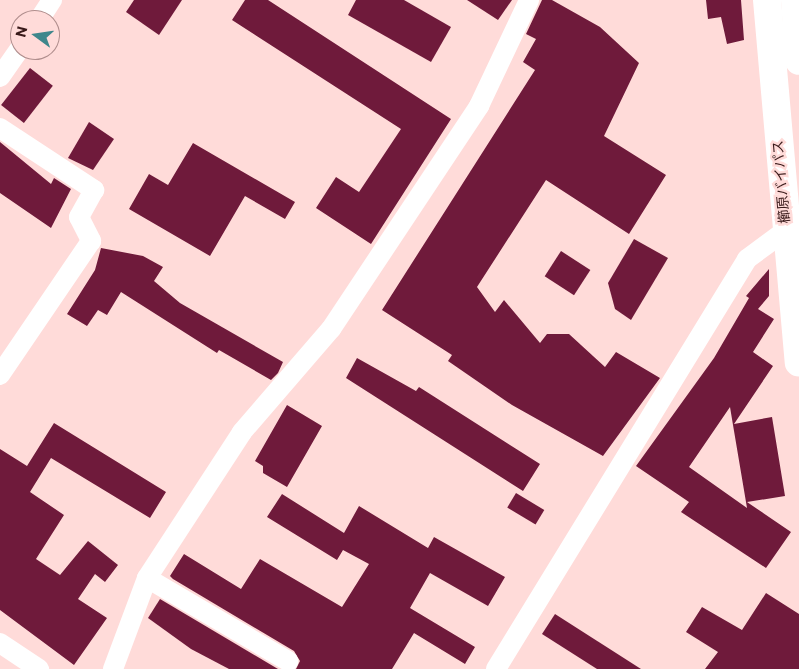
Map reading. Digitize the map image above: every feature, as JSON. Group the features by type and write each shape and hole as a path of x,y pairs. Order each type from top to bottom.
{"street":[{"path":"113,669 147,578 242,432 332,329 478,106 529,0"},
{"name":"櫛原バイパス","path":"767,0 792,230 799,363"},
{"path":"795,0 799,60"},
{"path":"0,77 12,60"},
{"path":"0,128 94,190 78,217 91,241 0,375"},
{"path":"496,669 747,259 792,230"},
{"path":"147,578 288,661"},
{"path":"0,643 39,669"}],"building":[{"path":"134,0 182,0 159,35 126,12"},
{"path":"245,0 268,0 451,119 371,244 316,208 336,177 359,192 401,129 232,20"},
{"path":"356,0 404,0 451,27 431,62 348,15"},
{"path":"467,0 512,0 498,20"},
{"path":"542,0 552,0 600,27 639,63 604,136 666,175 629,234 546,180 477,287 495,312 504,300 540,343 547,334 569,334 605,367 616,352 660,378 603,456 512,405 448,361 452,355 382,310 535,70 523,62 536,39 526,34"},
{"path":"706,0 741,0 744,40 727,44 721,17 708,19"},
{"path":"30,68 53,86 24,123 1,105"},
{"path":"89,122 114,139 93,170 68,158"},
{"path":"0,142 51,184 54,178 71,189 51,228 0,193"},
{"path":"193,143 295,202 285,219 245,196 210,256 129,209 149,174 168,185"},
{"path":"634,239 668,258 631,320 615,309 608,283"},
{"path":"101,248 143,256 163,267 154,281 180,303 283,362 278,373 271,380 219,350 217,353 121,292 107,315 98,310 87,326 67,314 95,270"},
{"path":"561,251 590,270 574,295 545,276"},
{"path":"769,269 769,296 758,309 774,319 753,352 773,366 734,424 772,417 785,496 747,502 791,532 766,568 681,512 689,502 636,466 714,358 749,298 746,296","holes":["730,407 747,508 689,467"]},
{"path":"357,358 416,391 419,387 540,464 523,491 346,378"},
{"path":"287,405 322,426 287,487 263,473 263,466 255,461"},
{"path":"54,423 166,492 150,518 51,458 30,492 64,515 36,559 60,575 88,541 118,565 105,582 95,574 78,599 107,618 74,665 0,610 0,449 27,466"},
{"path":"516,493 544,510 536,525 507,508"},
{"path":"282,494 344,533 359,506 428,548 434,537 505,577 488,606 430,573 410,608 475,647 465,664 414,633 392,669 296,669 300,661 294,651 170,576 184,554 241,589 260,559 342,607 369,564 343,550 337,560 267,517"},
{"path":"766,593 799,614 799,669 705,669 718,652 686,632 702,607 742,630"},
{"path":"160,599 278,669 229,669 191,649 148,618"},
{"path":"555,614 641,669 597,669 542,634"}]}
